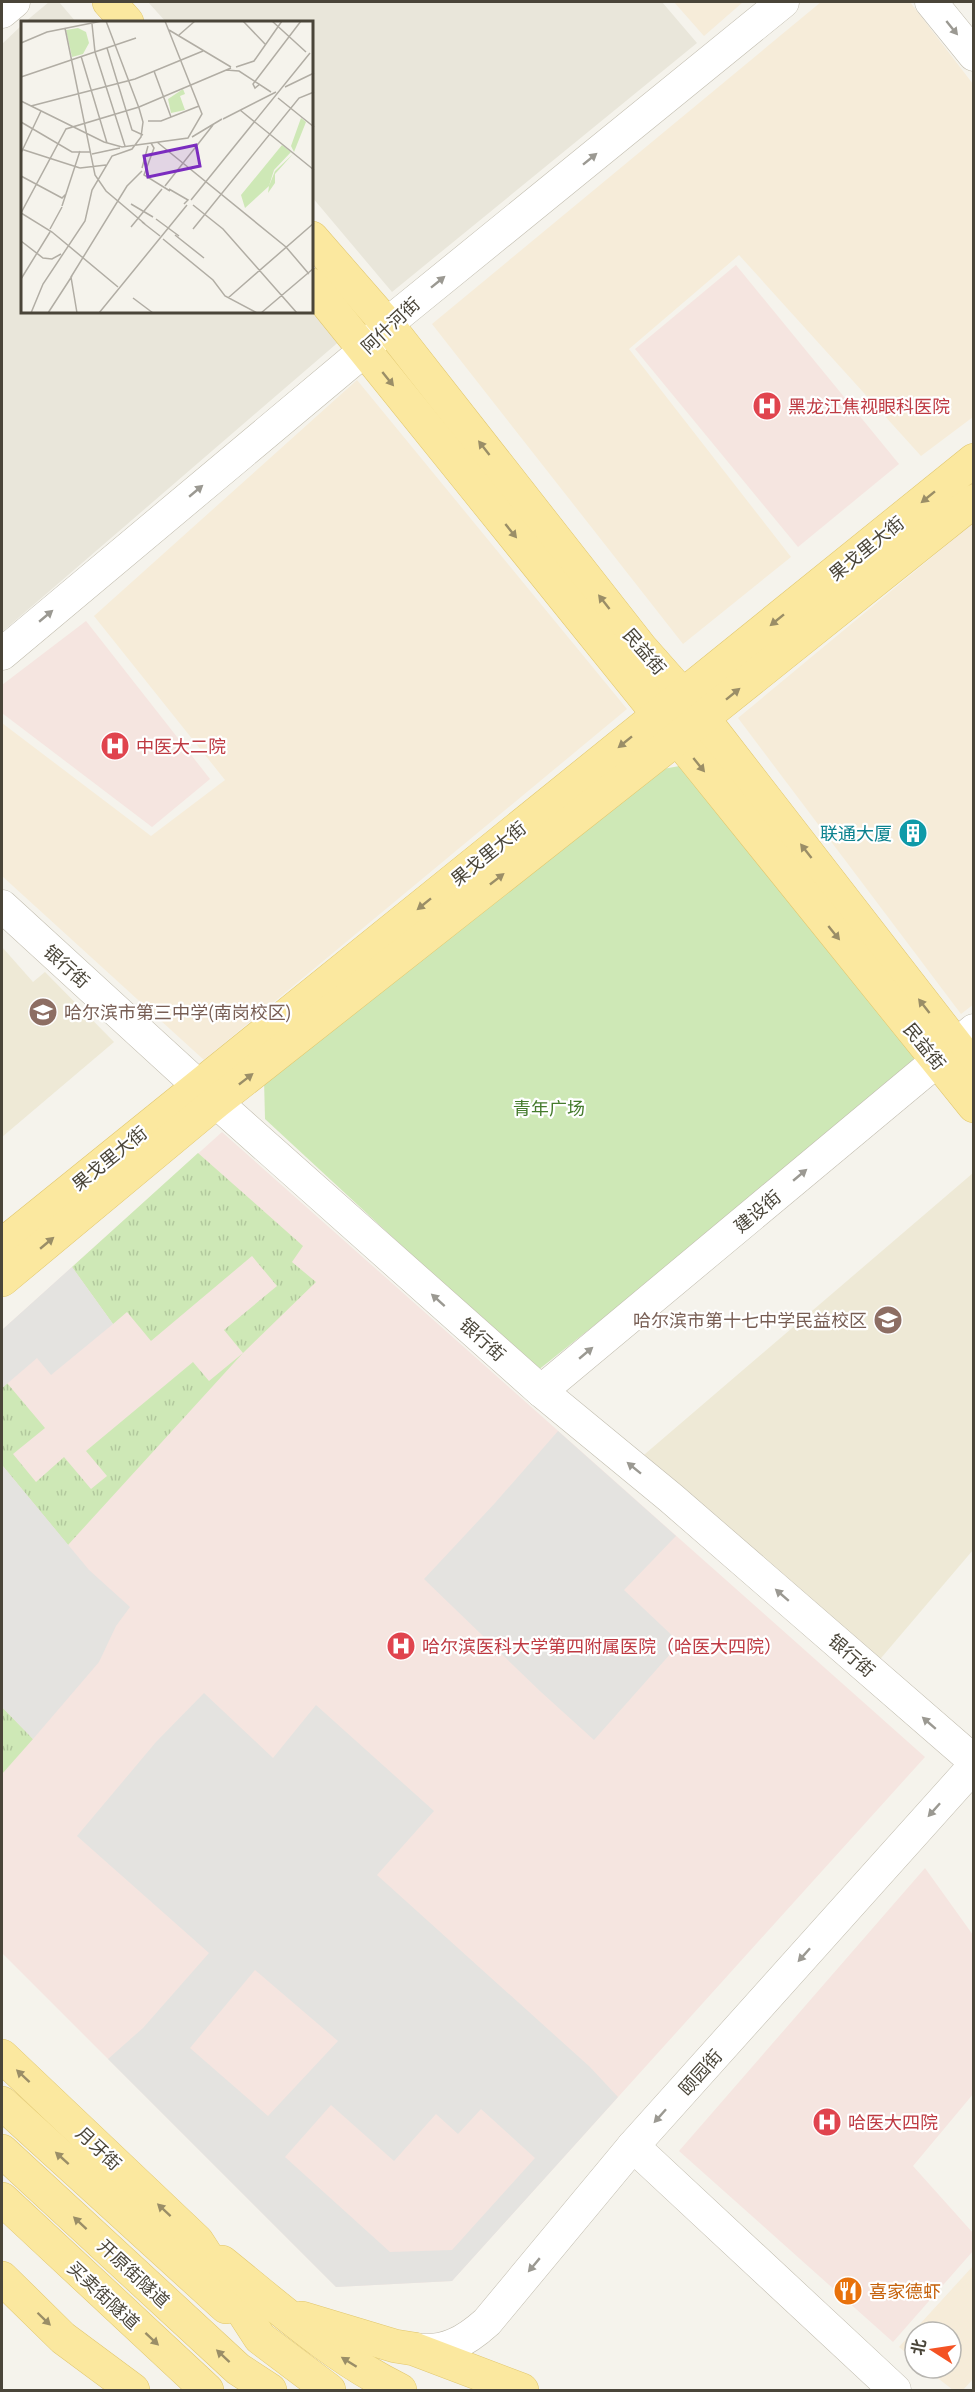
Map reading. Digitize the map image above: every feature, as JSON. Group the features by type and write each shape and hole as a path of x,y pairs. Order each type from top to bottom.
{"main road":[{"path":"85,2 101,21"},
{"path":"109,2 126,21"},
{"name":"民益街","path":"314,240 387,324 634,639 681,716"},
{"name":"民益街","path":"314,288 364,350 681,716 960,1051 974,1106"},
{"name":"果戈里大街","path":"681,716 974,460"},
{"name":"果戈里大街","path":"2,1245 207,1094 681,716 974,501"},
{"name":"果戈里大街","path":"2,1280 207,1094"},
{"name":"月牙街","path":"2,2056 197,2241 335,2353 400,2391"},
{"path":"2,2103 260,2338"},
{"name":"开原街隧道","path":"2,2151 238,2369 270,2391"},
{"name":"买卖街隧道","path":"2,2199 207,2391"},
{"name":"月牙街","path":"197,2241 260,2338 329,2391"},
{"path":"2,2278 63,2338 133,2391"},
{"path":"284,2313 395,2346 414,2349 522,2391"}],"street":[{"path":"2,12 14,2"},
{"name":"阿什河街","path":"2,654 364,350 387,324 783,2"},
{"path":"931,2 974,54"},
{"name":"银行街","path":"2,906 207,1094 541,1391 671,1498 974,1761"},
{"name":"建设街","path":"541,1391 960,1051"},
{"name":"颐园街","path":"414,2349 425,2351 450,2347 468,2339 487,2322 633,2146 974,1766"},
{"path":"633,2146 895,2391"}],"shaded area":[{"path":"49,2 59,2 75,21 26,21"},
{"path":"148,2 662,2 697,43 392,292 314,199 314,21 165,21"},
{"path":"674,2 743,2 704,36"},
{"path":"821,2 910,2 973,84 973,417 921,456 739,255 629,349 791,557 683,644 432,324"},
{"path":"21,26 21,314 314,314 314,305 342,339 2,632 2,44"},
{"name":"黑龙江焦视眼科医院","path":"736,265 899,464 798,547 635,349"},
{"path":"357,380 627,709 204,1060 2,876 2,723 151,836 225,780 94,616"},
{"name":"联通大厦","path":"973,523 974,1004 961,1014 738,718"},
{"name":"中医大二院","path":"86,621 210,779 152,827 2,713 2,685"},
{"name":"哈尔滨市第三中学(南岗校区)","path":"2,947 33,982 45,972 114,1042 2,1137"},
{"name":"哈尔滨医科大学第四附属医院（哈医大四院）","path":"222,1132 925,1757 452,2281 336,2287 2,1953 2,1330"},
{"name":"哈尔滨市第十七中学民益校区","path":"973,1173 973,1550 870,1671 631,1466"},
{"path":"72,1267 113,1324 51,1375 37,1358 2,1388 2,1330"},
{"path":"558,1431 676,1536 624,1590 680,1643 594,1740 424,1579"},
{"path":"2,1465 89,1570 130,1607 116,1626 99,1662 33,1739 2,1707"},
{"path":"204,1693 273,1758 316,1705 434,1811 377,1875 590,2067 618,2097 452,2281 336,2287 108,2059 143,2028 209,1953 77,1836 156,1742","holes":["255,1970 338,2041 268,2116 190,2048","331,2105 394,2161 436,2114 458,2134 481,2109 535,2158 452,2250 390,2252 285,2157"]},
{"name":"哈医大四院","path":"925,1868 973,1935 974,2093 913,2166 973,2233 973,2251 912,2320 903,2320 903,2331 893,2342 679,2151"},
{"path":"973,2266 973,2379 963,2390 953,2390 940,2380 963,2380 963,2320 924,2320"}],"green space":[{"name":"青年广场","path":"685,765 915,1049 912,1072 537,1371 265,1119 264,1079 663,769"},
{"path":"198,1153 303,1246 292,1262 316,1282 243,1353 224,1330 277,1286 252,1256 151,1341 127,1312 113,1324 72,1267"},
{"path":"243,1353 68,1545 2,1465 2,1388 7,1383 45,1428 13,1454 36,1482 64,1457 91,1489 107,1476 86,1451 193,1362 209,1381"},
{"path":"2,1707 33,1739 2,1774"}],"place":[{"name":"黑龙江焦视眼科医院","path":"767,406"},
{"name":"中医大二院","path":"115,746"},
{"name":"联通大厦","path":"913,833"},
{"name":"哈尔滨市第三中学(南岗校区)","path":"43,1012"},
{"name":"哈尔滨市第十七中学民益校区","path":"888,1320"},
{"name":"哈尔滨医科大学第四附属医院（哈医大四院）","path":"401,1646"},
{"name":"哈医大四院","path":"827,2122"},
{"name":"喜家德虾","path":"848,2291"}]}
